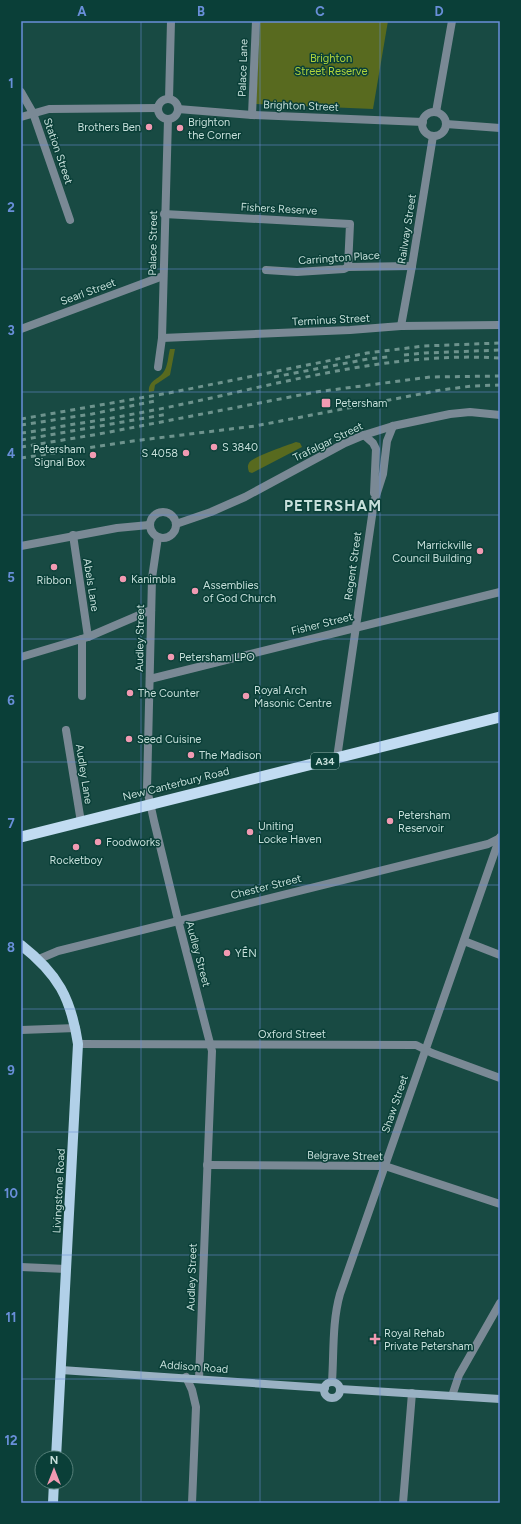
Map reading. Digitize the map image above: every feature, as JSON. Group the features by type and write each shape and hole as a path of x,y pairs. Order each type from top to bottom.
{"highway":[{"name":"New Canterbury Road","path":"21,837 500,717"}],"main road":[{"name":"Livingstone Road","path":"21,945 39,959 56,980 69,1003 76,1028 78,1044 56,1450"},
{"name":"Addison Road","path":"61,1370 199,1378 325,1388"},
{"path":"332,1382 337,1383 340,1389 339,1394 332,1397 327,1395 325,1388 327,1384 332,1382"},
{"path":"340,1389 500,1399"},
{"path":"53,1503 54,1490"}],"street":[{"path":"169,99 171,21"},
{"name":"Palace Lane","path":"252,115 256,21"},
{"path":"436,112 452,21"},
{"name":"Station Street","path":"21,92 33,113 70,220"},
{"path":"169,99 174,101 178,109 174,117 168,119 160,114 158,108 163,101 169,99"},
{"path":"21,118 49,109 158,108"},
{"name":"Brighton Street","path":"178,109 252,115 423,122"},
{"path":"436,112 444,118 446,124 442,133 433,136 426,132 423,122 429,114 436,112"},
{"name":"Palace Street","path":"158,367 162,338 164,214 168,119"},
{"path":"446,124 500,128"},
{"name":"Railway Street","path":"401,326 433,136"},
{"name":"Fishers Reserve","path":"164,214 350,224 348,267"},
{"name":"Carrington Place","path":"266,270 297,272 344,269 348,267 412,266"},
{"name":"Searl Street","path":"21,329 163,276"},
{"name":"Terminus Street","path":"162,338 350,330 401,326 500,325"},
{"name":"Trafalgar Street","path":"176,524 211,512 244,498 340,446 364,435 393,426 460,412 500,415"},
{"name":"Regent Street","path":"337,758 374,502 383,474 387,441 393,426"},
{"path":"364,435 373,443 376,449 374,502"},
{"path":"162,511 173,516 176,524 174,531 165,538 158,537 152,532 149,525 154,514 162,511"},
{"path":"21,546 73,535 123,527 149,525"},
{"name":"Abels Lane","path":"73,535 85,638 82,696"},
{"name":"Audley Street","path":"158,537 152,578 147,789 178,920 212,1051 199,1378"},
{"name":"Fisher Street","path":"150,679 500,592"},
{"path":"21,657 85,638 151,610"},
{"name":"Audley Lane","path":"66,730 81,822"},
{"name":"Chester Street","path":"39,959 58,951 488,844 500,838"},
{"name":"Shaw Street","path":"332,1382 337,1305 500,838"},
{"path":"464,941 500,955"},
{"path":"21,1030 76,1028"},
{"name":"Oxford Street","path":"78,1044 416,1045 432,1053 500,1078"},
{"name":"Belgrave Street","path":"207,1165 385,1166 500,1204"},
{"path":"21,1267 66,1269"},
{"path":"452,1396 459,1374 500,1303"},
{"path":"186,1378 192,1390 196,1407 192,1503"},
{"path":"403,1503 412,1393"}],"green space":[{"name":"Brighton Street Reserve","path":"260,21 388,21 373,109 256,104"},
{"path":"170,349 175,349 170,375 155,385 154,391 149,392 151,383 165,371"},
{"path":"296,442 300,443 302,447 252,473 249,472 248,465 252,460"}],"railway":[{"path":"21,419 174,392 367,353 424,346 500,343"},
{"path":"404,355 500,350"},
{"path":"274,377 368,359 388,357"},
{"path":"21,433 142,412 316,375 377,364 438,358 500,358"},
{"path":"21,447 99,434 316,392 430,377 500,376"},
{"path":"21,458 133,441 255,426 441,390 472,386 500,385"},
{"path":"21,425 92,414 155,401"},
{"path":"21,440 168,414"}],"place":[{"name":"Brothers Ben","path":"149,127"},
{"name":"Brighton the Corner","path":"180,128"},
{"name":"Petersham","path":"326,403"},
{"name":"S 3840","path":"214,447"},
{"name":"S 4058","path":"186,453"},
{"name":"Petersham Signal Box","path":"93,455"},
{"name":"Marrickville Council Building","path":"480,551"},
{"name":"Ribbon","path":"54,567"},
{"name":"Kanimbla","path":"123,579"},
{"name":"Assemblies of God Church","path":"195,591"},
{"name":"Petersham LPO","path":"171,657"},
{"name":"The Counter","path":"130,693"},
{"name":"Royal Arch Masonic Centre","path":"246,696"},
{"name":"Seed Cuisine","path":"129,739"},
{"name":"The Madison","path":"191,755"},
{"name":"Petersham Reservoir","path":"390,821"},
{"name":"Uniting Locke Haven","path":"250,832"},
{"name":"Foodworks","path":"98,842"},
{"name":"Rocketboy","path":"76,847"},
{"name":"YẾN","path":"227,953"},
{"name":"Royal Rehab Private Petersham","path":"375,1339"}],"district":[{"name":"PETERSHAM","path":"333,506"}]}
